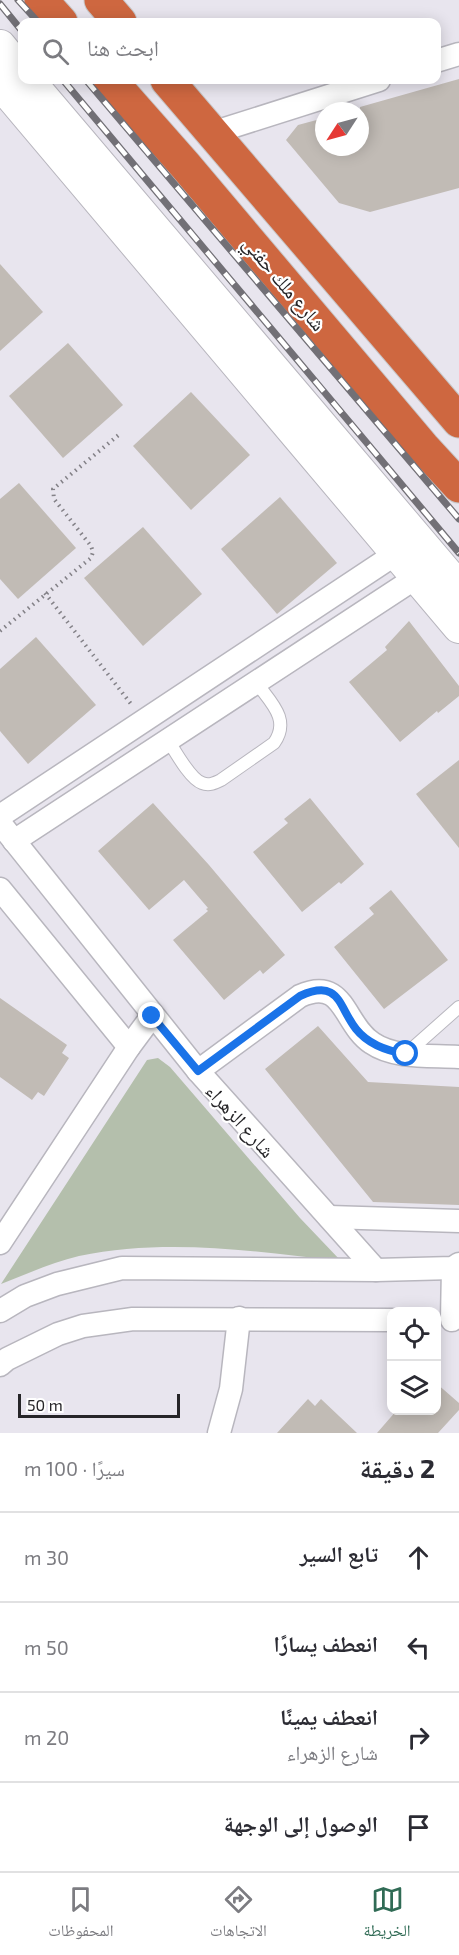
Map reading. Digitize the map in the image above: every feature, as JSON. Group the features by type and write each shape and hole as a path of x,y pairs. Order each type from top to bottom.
{"highway":[{"path":"41,0 57,18"},
{"path":"101,0 117,18"},
{"name":"شارع ملك حفني","path":"114,84 185,165 423,447 459,486"},
{"path":"170,84 459,421"}],"street":[{"path":"0,46 18,68"},
{"path":"441,59 459,54"},
{"path":"0,83 459,627"},
{"path":"31,84 459,588"},
{"path":"212,133 366,84"},
{"path":"14,841 256,682 407,565"},
{"path":"0,816 144,721 407,565"},
{"name":"شارع الزهراء","path":"0,823 198,1071 376,1270"},
{"path":"0,889 129,1047"},
{"path":"198,1071 300,996 312,991 325,991 337,998 356,1028 373,1044 406,1054 459,1057"},
{"path":"0,1243 129,1047 152,1016"},
{"path":"329,1217 459,1221"},
{"path":"0,1311 25,1296 57,1284 122,1268 376,1270 457,1268 452,1320"},
{"path":"219,1433 231,1389 239,1318"},
{"path":"0,1365 7,1359 58,1334 83,1326 133,1319 387,1320"}],"lane":[{"path":"168,740 193,777 201,783 212,784 221,780 274,744 279,735 282,726 280,717 256,682"},
{"path":"406,1054 459,1007"}],"path":[{"path":"0,631 91,558 93,552 91,546 54,499 53,489 121,434"},
{"path":"45,593 144,721"}],"green space":[{"path":"158,1058 170,1067 300,1218 341,1261 243,1250 145,1248 79,1256 1,1284 147,1060"}],"building":[{"path":"459,79 459,188 370,212 339,203 286,140 298,125 315,120 315,156 369,156 369,104"},
{"path":"0,264 43,312 0,351"},
{"path":"68,343 123,405 63,458 9,396"},
{"path":"191,392 250,455 191,510 133,446"},
{"path":"19,483 76,548 18,599 0,579 0,499"},
{"path":"280,497 337,563 277,614 221,549"},
{"path":"143,527 202,594 143,646 84,578"},
{"path":"409,621 459,686 459,696 400,742 349,682 387,650 385,647"},
{"path":"36,637 96,705 28,764 0,731 0,669"},
{"path":"459,760 459,848 416,794"},
{"path":"310,798 364,864 302,912 253,852 288,823 284,819"},
{"path":"153,803 285,955 263,974 260,970 224,1000 173,940 208,911 206,909 208,908 184,880 149,910 98,851"},
{"path":"391,890 448,960 384,1009 334,947 374,914 369,908"},
{"path":"0,998 67,1045 62,1053 69,1058 44,1096 38,1092 32,1100 0,1077"},
{"path":"318,1026 368,1082 459,1087 459,1205 373,1202 265,1069"},
{"path":"441,1387 459,1403 459,1410 438,1433 377,1433 393,1415 441,1415"},
{"path":"308,1399 315,1406 321,1399 357,1433 277,1433"}],"railway":[{"path":"18,0 34,18"},
{"path":"0,4 18,26"},
{"path":"66,84 459,553"},
{"path":"89,84 459,519"}],"route":[{"path":"152,1016 198,1071 300,996 312,991 325,991 337,998 356,1028 373,1044 406,1054"}]}
